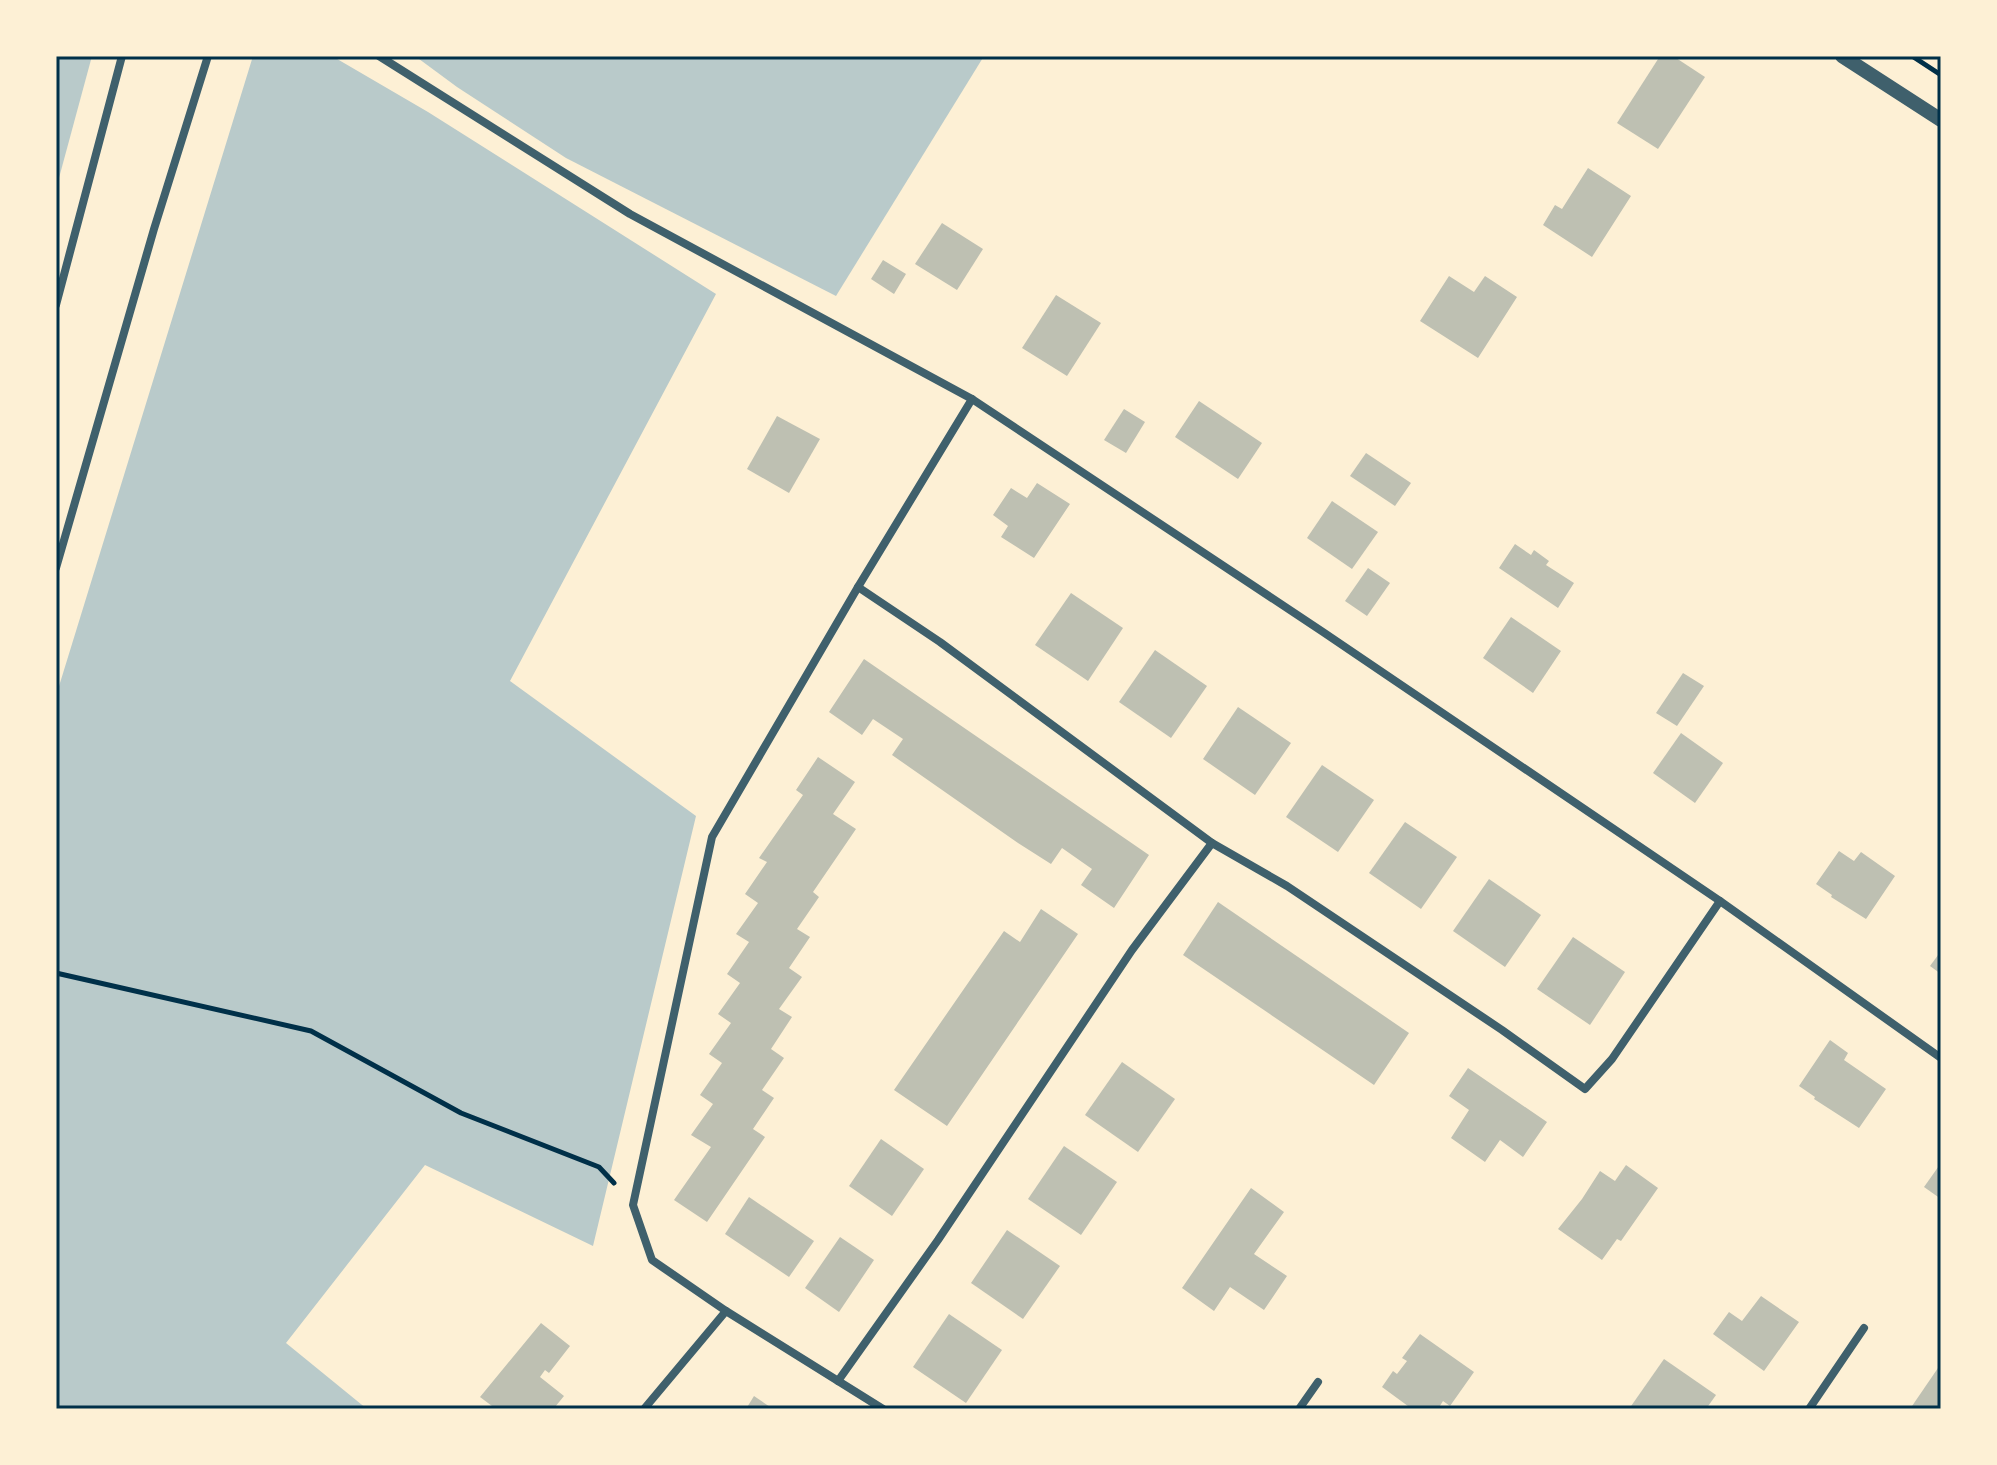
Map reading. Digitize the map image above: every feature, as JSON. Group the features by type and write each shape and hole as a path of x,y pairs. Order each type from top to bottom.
{"street":[{"path":"56,305 122,56"},
{"path":"56,568 154,229 208,56"},
{"path":"379,56 630,214 972,399 1720,901 1941,1058"},
{"path":"1842,56 1941,120"},
{"path":"883,1409 726,1311 652,1260 633,1205 712,837 972,399"},
{"path":"858,587 940,642 1212,843 1287,886 1585,1089 1612,1059 1720,901"},
{"path":"838,1381 938,1240 1132,950 1212,843"},
{"path":"644,1409 726,1311"},
{"path":"1809,1409 1864,1328"},
{"path":"1299,1409 1318,1382"}],"path":[{"path":"1912,56 1941,75"},
{"path":"56,973 311,1031 461,1113 599,1167 633,1205"}],"shaded area":[{"path":"56,56 92,56 56,189"},
{"path":"253,56 332,56 428,112 716,294 510,681 696,816 593,1246 425,1165 286,1343 367,1409 56,1409 56,696"},
{"path":"415,56 984,56 836,296 566,158"}],"building":[{"path":"1660,56 1673,56 1705,77 1658,149 1617,123"},
{"path":"1588,168 1631,196 1592,257 1543,225 1555,205 1562,209"},
{"path":"942,223 983,249 957,290 915,264"},
{"path":"883,260 906,274 894,294 871,279"},
{"path":"1449,276 1474,292 1485,276 1517,297 1478,358 1420,321"},
{"path":"1056,295 1101,323 1067,376 1022,348"},
{"path":"1199,401 1262,443 1238,479 1175,437"},
{"path":"1124,409 1145,422 1126,453 1104,440"},
{"path":"777,416 820,439 789,493 747,469"},
{"path":"1366,453 1411,483 1395,506 1350,476"},
{"path":"1037,483 1070,504 1034,558 1001,537 1008,526 993,515 1011,488 1027,498"},
{"path":"1332,501 1378,532 1352,569 1307,538"},
{"path":"1515,544 1531,555 1534,550 1549,561 1546,565 1574,583 1558,608 1499,568"},
{"path":"1368,568 1390,583 1367,616 1345,601"},
{"path":"1071,593 1123,628 1088,681 1035,645"},
{"path":"1511,617 1561,651 1533,693 1483,658"},
{"path":"1155,650 1207,686 1171,738 1119,702"},
{"path":"864,659 1149,855 1114,908 1081,885 1092,869 1062,848 1051,864 892,755 903,739 873,719 862,735 829,712"},
{"path":"1683,673 1704,686 1677,726 1656,713"},
{"path":"1238,707 1291,743 1255,795 1203,759"},
{"path":"1681,733 1723,763 1695,803 1653,773"},
{"path":"818,757 855,782 833,814 856,829 813,892 819,897 797,929 810,937 789,968 802,977 779,1009 792,1017 771,1049 784,1058 762,1090 774,1098 753,1129 765,1137 707,1222 674,1200 711,1147 691,1135 713,1104 700,1095 722,1063 709,1054 731,1023 718,1014 740,983 727,974 749,942 736,934 758,903 745,894 767,862 759,858 803,795 796,790"},
{"path":"1322,765 1374,800 1338,852 1286,817"},
{"path":"1405,822 1457,857 1421,909 1369,873"},
{"path":"1839,851 1854,861 1861,852 1895,876 1866,919 1816,884"},
{"path":"1489,879 1541,915 1505,967 1453,931"},
{"path":"1218,902 1409,1033 1374,1085 1183,955"},
{"path":"1041,909 1078,934 947,1126 894,1090 1004,931 1020,942"},
{"path":"1573,937 1625,972 1590,1025 1537,989"},
{"path":"1941,951 1941,974 1930,966"},
{"path":"1830,1040 1848,1053 1844,1060 1886,1089 1859,1128 1799,1086"},
{"path":"1122,1062 1175,1099 1138,1152 1085,1115"},
{"path":"1468,1068 1547,1122 1523,1157 1500,1140 1485,1162 1451,1138 1469,1110 1449,1096"},
{"path":"881,1139 924,1169 892,1216 849,1186"},
{"path":"1064,1146 1117,1182 1081,1235 1028,1199"},
{"path":"1941,1163 1941,1199 1924,1187"},
{"path":"1626,1165 1658,1188 1621,1241 1617,1239 1602,1260 1558,1229 1600,1171 1615,1181"},
{"path":"1251,1188 1284,1212 1254,1254 1287,1276 1264,1310 1230,1287 1214,1311 1182,1288"},
{"path":"749,1197 814,1241 789,1277 725,1234"},
{"path":"1007,1230 1060,1266 1023,1319 971,1283"},
{"path":"840,1237 874,1260 839,1312 805,1288"},
{"path":"1761,1296 1799,1322 1764,1371 1713,1334 1729,1312 1742,1321"},
{"path":"949,1314 1002,1350 966,1403 913,1367"},
{"path":"541,1323 570,1346 549,1373 545,1370 540,1377 564,1396 555,1407 558,1409 496,1409 480,1397"},
{"path":"1420,1334 1474,1372 1450,1406 1443,1401 1438,1409 1412,1409 1382,1387 1393,1371 1397,1374 1407,1361 1402,1358"},
{"path":"1664,1359 1716,1395 1706,1409 1629,1409"},
{"path":"1938,1368 1941,1370 1941,1409 1910,1409"},
{"path":"754,1396 773,1409 746,1409"}]}
